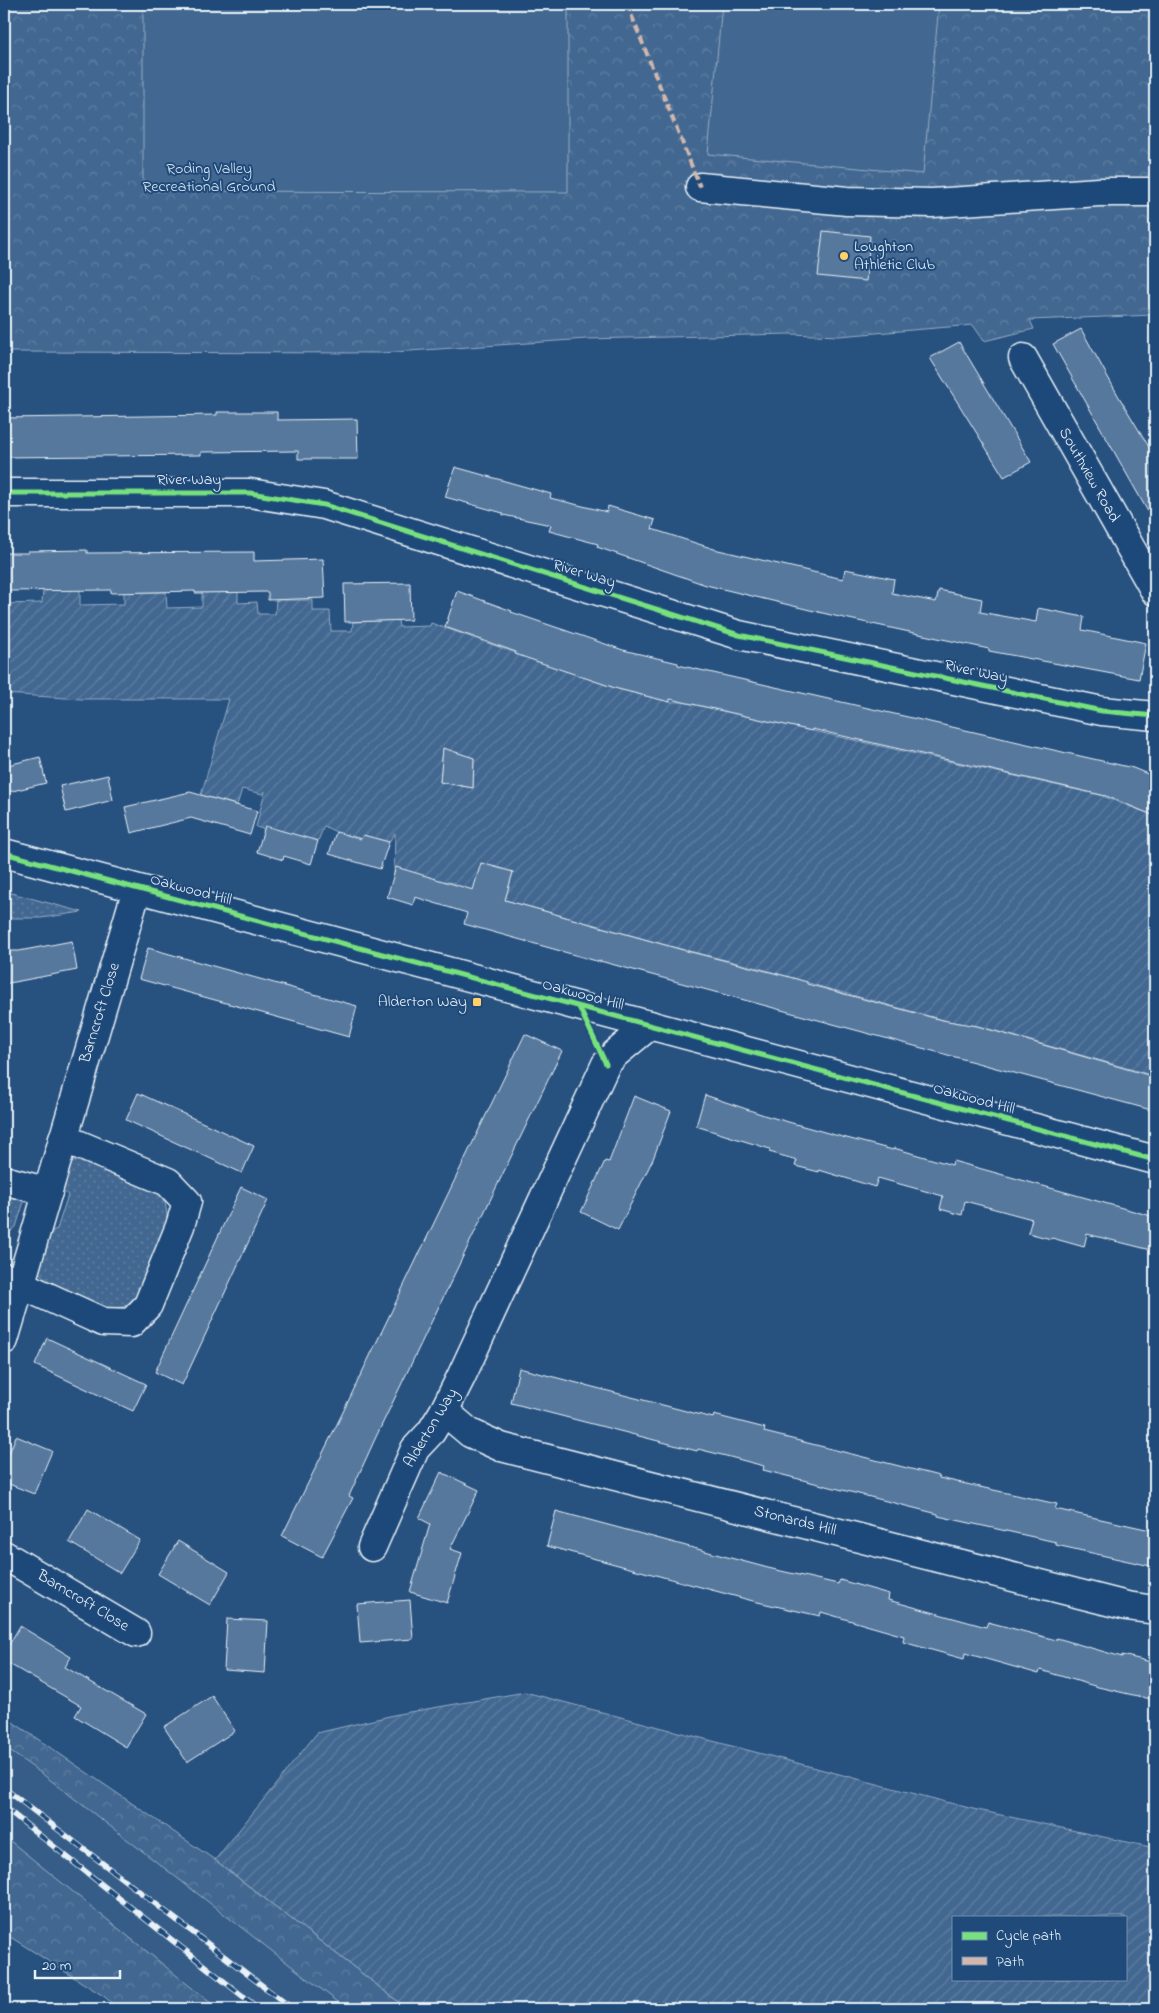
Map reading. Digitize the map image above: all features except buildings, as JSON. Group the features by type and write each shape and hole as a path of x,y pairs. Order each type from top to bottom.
{"street":[{"path":"700,187 847,201 932,203 1099,192 1155,192"},
{"name":"Southview Road","path":"1022,358 1155,591"},
{"name":"River Way","path":"4,494 250,493 324,505 739,635 1102,711 1155,716"},
{"name":"Oakwood Hill","path":"4,853 1155,1160"},
{"name":"Barncroft Close","path":"4,1340 12,1280 48,1192 137,889"},
{"name":"Alderton Way","path":"372,1547 415,1449 431,1432 444,1412 606,1064 615,1054 650,1025"},
{"path":"12,1280 103,1322 131,1323 148,1305 180,1226 187,1202 168,1182 63,1138"},
{"path":"4,1180 48,1192"},
{"name":"Stonards Hill","path":"444,1412 470,1433 501,1447 1127,1606 1155,1610"},
{"name":"Barncroft Close","path":"4,1555 136,1633"}],"shaded area":[{"path":"4,1716 215,1860 408,2009 118,2009 105,1997 4,1933"}],"green space":[{"name":"Roding Valley Recreational Ground","path":"4,4 1155,4 1155,315 1030,320 1034,329 984,341 973,325 839,336 790,334 587,339 380,353 4,352"},
{"path":"143,4 568,4 568,192 143,191"},
{"path":"722,4 939,4 923,174 708,154"},
{"path":"43,590 80,590 80,605 124,604 124,592 166,592 167,608 202,607 202,592 238,592 238,603 257,602 258,614 275,614 276,600 313,600 313,611 330,611 331,631 352,631 353,622 398,620 399,627 430,626 431,623 618,689 670,702 683,702 1100,795 1155,816 1155,1076 978,1026 947,1021 505,900 513,872 481,863 470,904 455,898 455,883 394,875 395,833 389,842 363,835 361,839 336,832 324,826 318,841 290,837 256,827 265,791 262,794 242,789 237,805 201,795 229,699 81,699 4,694 4,604 42,603","holes":["443,749 474,758 473,788 440,782"]},
{"path":"4,891 82,912 41,918 4,918"},
{"path":"81,1160 156,1189 165,1202 168,1221 136,1298 123,1307 104,1309 51,1286 39,1272 36,1264 44,1234 57,1229 68,1195 59,1188 70,1163"},
{"path":"4,1192 25,1198 16,1227 4,1237"},
{"path":"525,1692 973,1809 1155,1848 1155,2009 408,2009 215,1860 317,1733 398,1714"},
{"path":"4,1716 215,1860 408,2009 347,2009 45,1776 4,1747"},
{"path":"4,1836 218,2009 118,2009 105,1997 4,1933"}],"railway":[{"path":"4,1788 293,2009"},
{"path":"4,1807 259,2009"}],"marked path":[{"path":"627,4 700,187"}],"cycle path":[{"path":"4,493 250,493 324,505 739,635 1102,711 1155,716"},
{"path":"4,853 1155,1160"},
{"path":"579,1007 606,1064"}],"place":[{"name":"Loughton Athletic Club","path":"844,256"},
{"name":"Alderton Way","path":"477,1002"}]}
